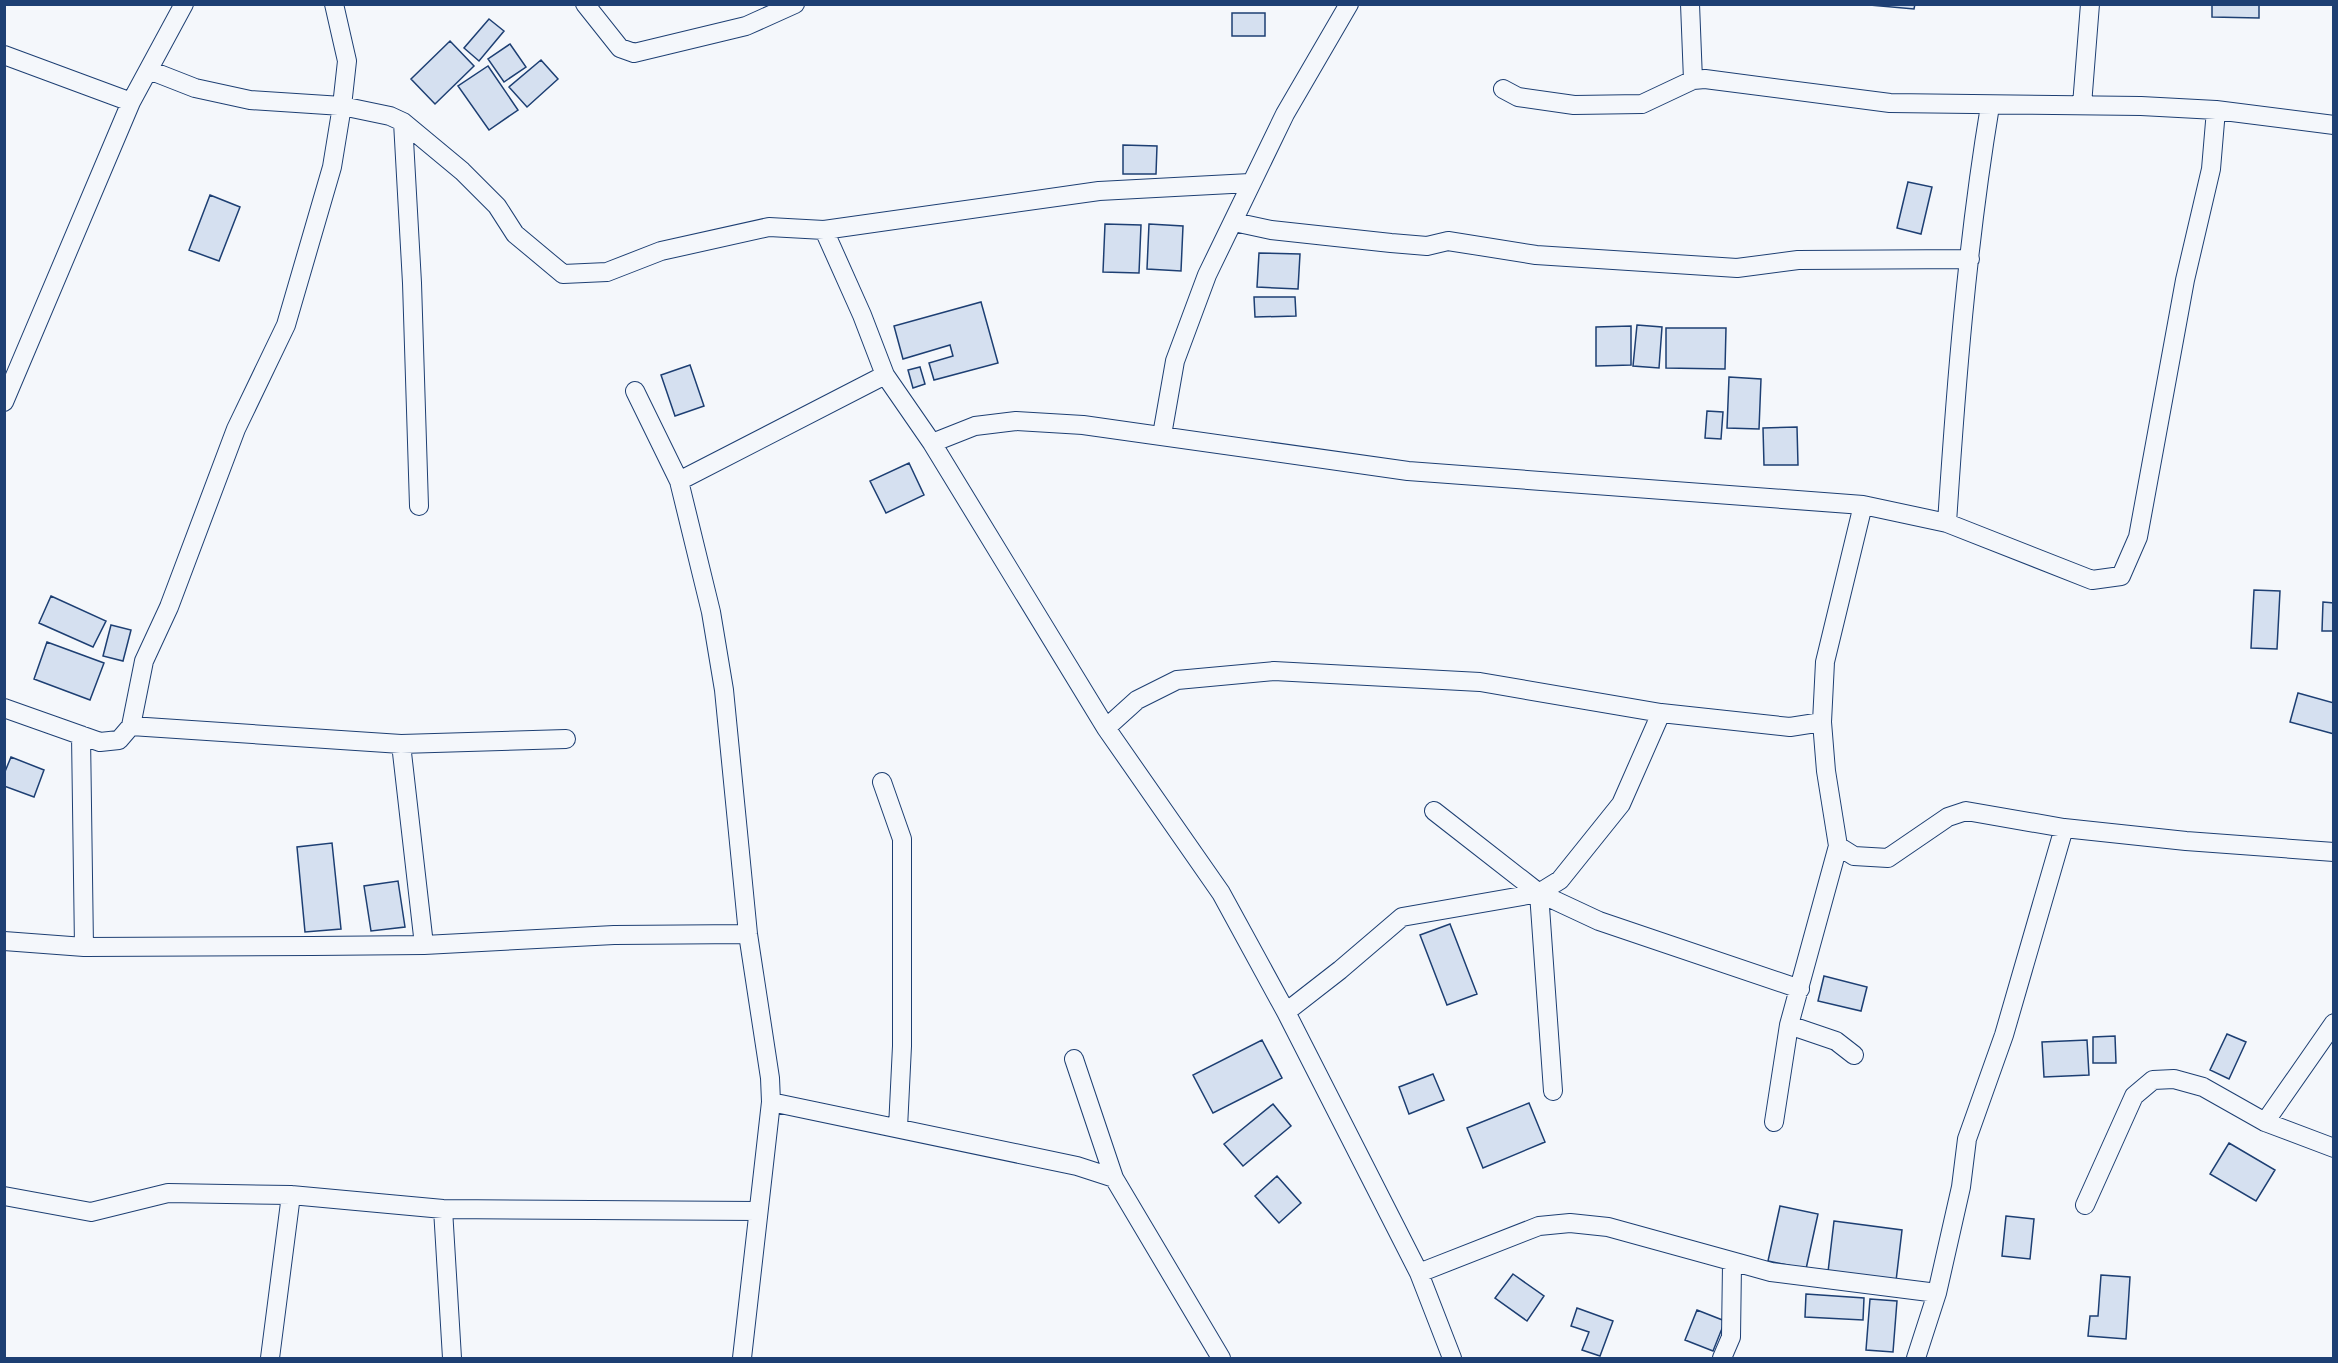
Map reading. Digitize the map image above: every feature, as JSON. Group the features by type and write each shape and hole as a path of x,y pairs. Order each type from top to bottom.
{"street":[{"path":"4,402 131,102 184,4"},
{"path":"4,708 100,741 118,740 131,726 144,661 170,607 236,429 286,325 332,167 342,106 346,61 334,4"},
{"path":"585,4 620,48 634,53 746,26 795,4"},
{"path":"1162,435 1175,361 1207,275 1285,114 1349,4"},
{"path":"1690,4 1693,80"},
{"path":"2082,105 2090,4"},
{"path":"4,55 131,102"},
{"path":"149,69 195,88 250,100 342,106 390,116 403,122 462,171 497,206 515,234 563,274 607,272 661,250 770,227 824,230 1099,191 1250,183"},
{"path":"1503,89 1518,97 1574,105 1642,104 1693,80 1765,86 1890,103 1990,106 2082,105 2216,110 2334,125"},
{"path":"1947,523 1956,381 1990,106"},
{"path":"932,443 975,426 1016,421 1083,425 1408,471 1863,505 1947,523 2092,580 2121,576 2138,537 2185,280 2211,169 2216,110"},
{"path":"403,122 412,283 419,506"},
{"path":"1234,222 1271,230 1391,243 1427,246 1448,241 1465,242 1536,255 1737,268 1798,260 1970,259"},
{"path":"824,230 862,315 885,375 932,443 1106,728 1221,893 1286,1012 1419,1273 1452,1359"},
{"path":"680,482 885,375"},
{"path":"635,391 680,482 711,612 724,690 748,934 770,1077 771,1102 742,1359"},
{"path":"1774,1122 1789,1025 1838,846 1826,771 1822,722 1825,662 1863,505"},
{"path":"1106,728 1137,700 1177,680 1274,671 1480,682 1661,713 1790,727 1822,722"},
{"path":"1286,1012 1402,917 1539,894 1560,880 1621,804 1661,713"},
{"path":"131,726 401,744 566,739"},
{"path":"81,735 84,947"},
{"path":"401,744 424,945"},
{"path":"882,782 902,839 902,1046 898,1128"},
{"path":"1434,811 1539,894 1599,921 1800,989"},
{"path":"1838,846 1854,856 1888,858 1948,817 1966,811 2064,828 2186,841 2334,852"},
{"path":"1916,1359 1937,1293 1961,1187 1967,1139 2004,1035 2064,828"},
{"path":"1539,894 1553,1091"},
{"path":"4,941 84,947 424,945 614,935 748,934"},
{"path":"2265,1122 2334,1023"},
{"path":"1789,1025 1836,1041 1854,1055"},
{"path":"1074,1059 1114,1178 1221,1359"},
{"path":"2085,1205 2134,1096 2153,1080 2174,1079 2203,1087 2265,1122 2334,1148"},
{"path":"771,1102 1077,1166 1114,1178"},
{"path":"4,1196 91,1212 168,1193 291,1195 442,1209 758,1211"},
{"path":"270,1359 291,1195"},
{"path":"442,1209 452,1359"},
{"path":"1419,1273 1539,1226 1570,1222 1608,1227 1732,1263 1809,1278 1937,1293"},
{"path":"1722,1359 1731,1337 1732,1263"}],"building":[{"path":"1858,4 1915,4 1914,9"},
{"path":"2212,4 2259,4 2259,18 2212,17"},
{"path":"1232,13 1265,13 1265,36 1232,36"},
{"path":"489,19 504,31 479,61 464,48"},
{"path":"450,41 474,66 435,104 411,79"},
{"path":"510,44 526,67 504,82 488,59"},
{"path":"541,60 558,79 527,107 509,87"},
{"path":"488,66 518,110 489,130 458,86"},
{"path":"1123,145 1157,146 1156,174 1123,174"},
{"path":"1908,182 1932,187 1921,234 1897,228"},
{"path":"210,195 240,207 219,261 189,250"},
{"path":"1105,224 1141,225 1139,273 1103,272"},
{"path":"1149,224 1183,226 1181,271 1147,269"},
{"path":"1259,253 1300,254 1298,289 1257,287"},
{"path":"1254,297 1295,297 1296,316 1255,317"},
{"path":"981,302 998,363 934,380 929,363 953,356 950,345 903,359 894,326"},
{"path":"1637,325 1662,327 1659,368 1633,366"},
{"path":"1631,326 1631,365 1596,366 1596,327"},
{"path":"1666,328 1726,328 1725,369 1666,368"},
{"path":"690,365 704,406 675,416 661,375"},
{"path":"920,367 925,384 913,388 908,370"},
{"path":"1729,377 1761,379 1759,429 1727,428"},
{"path":"1707,411 1723,412 1721,439 1705,438"},
{"path":"1797,427 1798,465 1764,465 1763,428"},
{"path":"909,463 924,495 886,513 870,481"},
{"path":"2254,590 2280,591 2277,649 2251,648"},
{"path":"51,596 106,621 93,647 39,623"},
{"path":"2323,602 2334,603 2334,631 2322,631"},
{"path":"111,625 131,630 123,661 103,656"},
{"path":"47,642 104,663 90,700 34,679"},
{"path":"2298,693 2334,703 2334,734 2290,722"},
{"path":"11,757 44,770 34,797 4,786 4,774"},
{"path":"332,843 341,929 305,932 297,847"},
{"path":"398,881 405,927 371,931 364,886"},
{"path":"1450,924 1477,994 1447,1005 1420,935"},
{"path":"1824,976 1867,987 1861,1011 1818,1001"},
{"path":"2227,1034 2246,1042 2229,1079 2210,1070"},
{"path":"2115,1036 2116,1063 2093,1063 2093,1037"},
{"path":"1262,1040 1282,1078 1213,1113 1193,1075"},
{"path":"2087,1040 2089,1075 2044,1077 2042,1042"},
{"path":"1433,1074 1444,1100 1409,1114 1399,1087"},
{"path":"1529,1103 1545,1142 1483,1168 1467,1128"},
{"path":"1273,1104 1291,1126 1243,1166 1224,1144"},
{"path":"2229,1143 2275,1170 2256,1201 2210,1174"},
{"path":"1277,1176 1301,1203 1279,1223 1255,1196"},
{"path":"1780,1206 1818,1214 1806,1269 1768,1261"},
{"path":"2006,1216 2034,1219 2030,1259 2002,1256"},
{"path":"1834,1221 1902,1230 1896,1281 1828,1272"},
{"path":"1513,1274 1544,1296 1527,1321 1495,1298"},
{"path":"2101,1275 2130,1277 2126,1339 2088,1336 2090,1316 2098,1316"},
{"path":"1806,1294 1864,1298 1863,1320 1805,1317"},
{"path":"1870,1299 1897,1301 1893,1352 1866,1350"},
{"path":"1577,1308 1613,1321 1600,1356 1582,1350 1589,1332 1571,1326"},
{"path":"1697,1310 1725,1321 1713,1351 1685,1340"}]}
